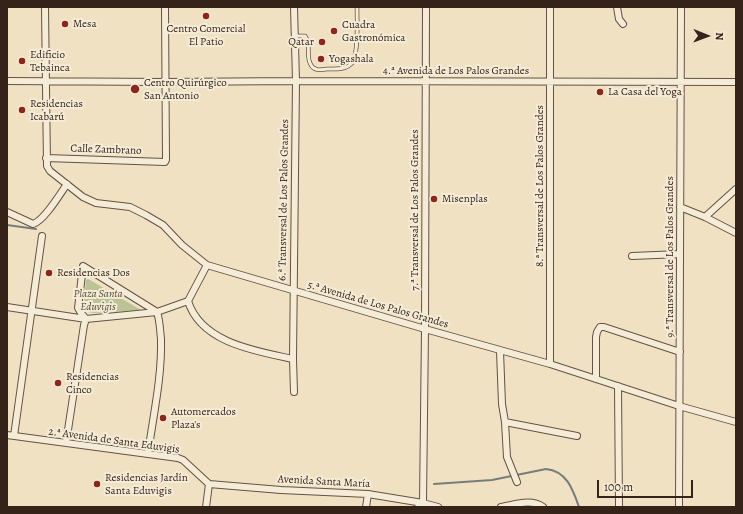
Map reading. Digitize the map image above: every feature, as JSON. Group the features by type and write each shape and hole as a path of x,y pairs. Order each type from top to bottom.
{"street":[{"path":"45,7 46,158"},
{"path":"165,7 165,82"},
{"name":"6.ª Transversal de Los Palos Grandes","path":"294,7 296,81 293,290 294,392"},
{"name":"7.ª Transversal de Los Palos Grandes","path":"421,505 425,329 426,7"},
{"name":"8.ª Transversal de Los Palos Grandes","path":"550,7 550,364"},
{"path":"617,7 619,19 623,24"},
{"name":"9.ª Transversal de Los Palos Grandes","path":"679,507 681,7"},
{"name":"4.ª Avenida de Los Palos Grandes","path":"7,81 736,82"},
{"name":"Calle Zambrano","path":"46,158 165,162 165,82"},
{"name":"5.ª Avenida de Los Palos Grandes","path":"46,158 50,171 83,197 96,203 130,207 146,215 162,225 182,245 207,264 500,351 550,364 679,406 736,422"},
{"path":"7,212 33,224 41,218 67,184"},
{"path":"705,217 736,189"},
{"path":"680,207 705,217 736,233"},
{"path":"14,436 42,236"},
{"path":"632,256 680,254"},
{"path":"207,264 188,301 190,309 197,320 231,343 247,349 293,359"},
{"path":"86,319 78,308 83,266 157,312 159,318 161,352 159,384 148,454"},
{"path":"7,307 86,319 157,312 188,301"},
{"path":"66,443 86,319"},
{"path":"596,379 596,337 600,328 604,327 680,352"},
{"path":"500,351 506,457 517,482"},
{"path":"618,386 619,507"},
{"path":"505,422 577,436"},
{"name":"2.ª Avenida de Santa Eduvigis","path":"7,435 171,457 182,460 209,484"},
{"path":"206,507 209,484"},
{"name":"Avenida Santa María","path":"209,484 281,490 368,494 438,507"},
{"path":"366,507 368,494"},
{"path":"501,507 530,502 536,503 543,507"}],"lane":[{"path":"295,36 305,36 308,40 309,60 311,66 315,69 343,68 352,64 358,35 357,7"}],"green space":[{"name":"Plaza Santa Eduvigis","path":"88,279 141,310 94,313 88,312 84,305 86,280"}],"waterway":[{"path":"7,225 36,229"},
{"path":"434,484 492,480 546,469 559,473 564,477 568,482 579,507"}],"place":[{"name":"Centro Comercial El Patio","path":"206,16"},
{"name":"Mesa","path":"65,24"},
{"name":"Cuadra Gastronómica","path":"334,31"},
{"name":"Qatar","path":"322,42"},
{"name":"Yogashala","path":"321,59"},
{"name":"Edificio Tebainca","path":"22,61"},
{"name":"Centro Quirúrgico San Antonio","path":"135,89"},
{"name":"La Casa del Yoga","path":"600,92"},
{"name":"Residencias Icabarú","path":"22,110"},
{"name":"Misenplas","path":"434,199"},
{"name":"Residencias Dos","path":"49,273"},
{"name":"Residencias Cinco","path":"58,383"},
{"name":"Automercados Plaza's","path":"163,418"},
{"name":"Residencias Jardín Santa Eduvigis","path":"97,484"}]}
